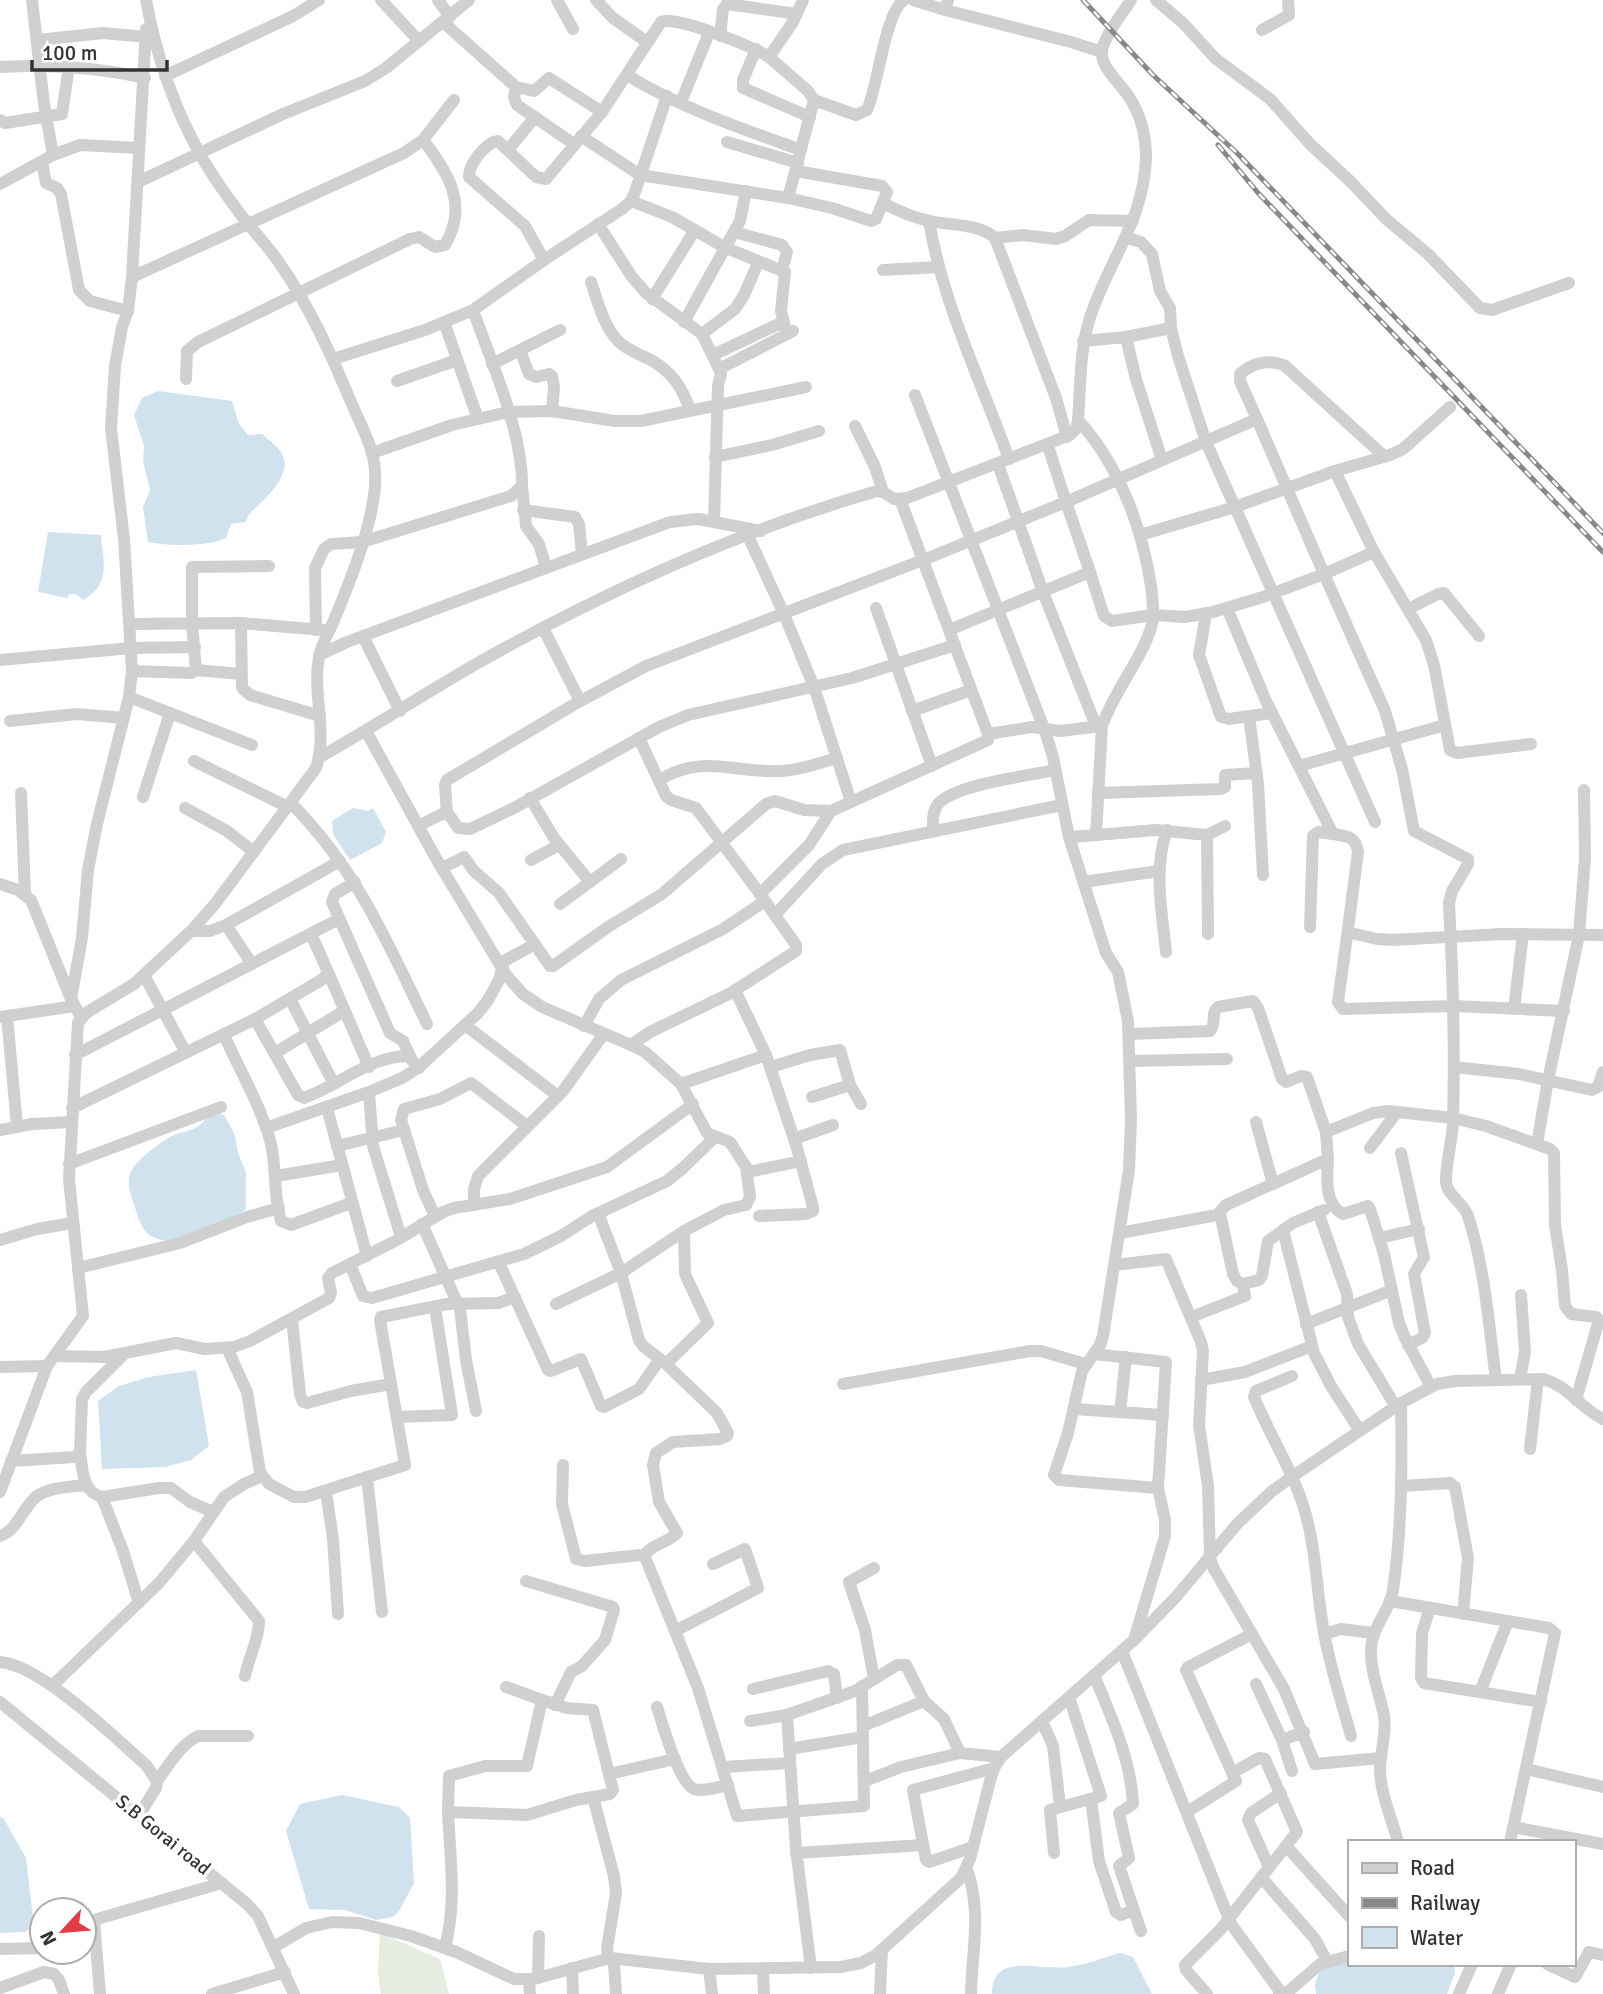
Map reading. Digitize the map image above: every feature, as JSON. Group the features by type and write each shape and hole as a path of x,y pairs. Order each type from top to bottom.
{"street":[{"path":"32,0 46,118 46,183 57,188 61,194 79,289 89,301 128,311"},
{"path":"165,76 293,16 319,0"},
{"path":"381,0 418,40"},
{"path":"438,0 446,20 516,87 534,91 549,78 602,112"},
{"path":"138,182 283,114 365,81 386,68 469,0"},
{"path":"557,0 573,29"},
{"path":"596,0 613,18 647,43"},
{"path":"769,57 803,0"},
{"path":"544,260 525,226 469,177 469,169 489,143 498,141 536,177 545,179 602,112 661,22 667,20 756,49 808,91 814,100 856,115 867,110 887,35 897,7 904,0"},
{"path":"912,0 947,5 1102,52"},
{"path":"320,757 465,671 544,628 671,567 853,498 877,491 894,499 901,499 1048,446 1067,437 1076,429 1079,420 1083,341 1104,282 1133,221 1146,159 1139,115 1105,64 1102,52 1130,0"},
{"path":"1156,0 1183,23 1216,59 1258,88 1385,219 1429,254 1480,308 1492,310 1569,283"},
{"path":"1262,30 1289,15 1288,0"},
{"path":"681,102 727,4 797,14"},
{"path":"18,1126 4,1016 75,1008 134,984 191,931 215,904 310,778 320,757 317,672 319,655 348,588 375,491 372,453 333,359 300,292 199,154 165,76 155,46 147,5"},
{"path":"0,1492 51,1361 83,1316 69,1164 77,1028 75,1008 92,847 130,697 132,671 124,539 111,428 115,366 122,327 128,311 132,277 147,5"},
{"path":"38,40 103,33 146,37"},
{"path":"756,49 743,80 743,88 810,117"},
{"path":"0,67 69,66 145,78"},
{"path":"0,120 5,123 46,118 64,112 69,66"},
{"path":"627,75 738,127 798,161"},
{"path":"516,87 515,101 536,117 640,175 788,198 832,208 871,221 876,219 887,192 882,186 727,142"},
{"path":"333,359 444,323 473,310 631,201 667,96"},
{"path":"132,277 404,153 423,139 454,100"},
{"path":"788,198 814,100"},
{"path":"508,150 536,117"},
{"path":"186,379 187,351 192,346 410,239 419,237 435,247 445,245 454,222 453,190 442,164 423,139"},
{"path":"0,184 80,145 139,148"},
{"path":"684,322 734,232 744,209 746,191"},
{"path":"631,201 672,217 758,263 782,270 786,277 781,300 788,329"},
{"path":"883,203 902,213 929,221 977,228 995,238 1056,398 1067,437"},
{"path":"995,238 1023,235 1056,239 1090,220 1133,221"},
{"path":"929,221 939,267 1004,461 1018,522 1043,592 1099,726 1096,835"},
{"path":"598,223 632,277 652,299 702,334 721,374 718,385 714,521"},
{"path":"652,299 695,230"},
{"path":"734,232 782,245 787,252 782,270"},
{"path":"1127,237 1142,243 1153,254 1160,291 1170,308 1171,328 1178,356 1206,442 1375,822"},
{"path":"702,334 735,309 758,263"},
{"path":"883,270 939,267"},
{"path":"591,282 611,332 630,351 651,361 677,381 690,410"},
{"path":"473,310 514,436 526,526 539,544 547,567"},
{"path":"444,323 478,418"},
{"path":"1083,341 1126,337 1171,328"},
{"path":"713,355 788,329"},
{"path":"719,369 788,329"},
{"path":"492,364 560,330"},
{"path":"1126,337 1136,379 1163,460"},
{"path":"520,350 529,374 536,377 549,374 552,376 552,411"},
{"path":"397,381 457,360"},
{"path":"1385,457 1284,365 1262,362 1240,373 1240,380 1385,711 1394,738 1414,831 1468,861 1450,897 1454,1067 1453,1118 1446,1183 1468,1216 1482,1276 1496,1380"},
{"path":"372,453 478,418 508,412 552,411 585,418 628,421 666,417 806,387"},
{"path":"915,395 1044,729 1069,837 1106,953 1115,964 1121,981 1129,1034 1129,1170 1115,1265 1103,1336 1085,1364 1055,1472 1056,1479 1158,1488"},
{"path":"1140,535 1236,507 1287,487 1385,457 1403,449 1450,407"},
{"path":"955,645 814,687 697,712 671,721 466,830 458,828 447,814 447,780 580,701 646,666 1018,522 1257,419"},
{"path":"1079,420 1094,438 1117,479 1140,535 1149,572 1153,615 1146,637 1099,726"},
{"path":"855,426 875,467 883,492"},
{"path":"715,457 819,431"},
{"path":"1048,446 1104,616 1108,621 1153,615 1185,617 1206,614 1275,593 1374,552"},
{"path":"1335,471 1374,552 1430,651 1448,747 1453,752 1531,744"},
{"path":"316,630 314,580 318,558 331,544 362,542 510,496 522,486"},
{"path":"442,868 464,857 474,871 499,893 550,965 555,965 608,926 662,894 772,802 804,810 831,811 986,742 988,734 901,499"},
{"path":"523,510 575,517 579,524 582,554"},
{"path":"319,655 363,636 670,522 698,519 714,521 754,534"},
{"path":"754,534 814,687 851,803"},
{"path":"196,670 192,624 192,567 269,566"},
{"path":"949,630 1090,572"},
{"path":"1408,609 1444,593 1479,636"},
{"path":"876,608 932,766"},
{"path":"1227,608 1272,713 1333,834"},
{"path":"1206,614 1199,655 1219,713 1225,718 1272,713"},
{"path":"130,624 241,623 330,631"},
{"path":"241,623 241,674 245,692 320,716"},
{"path":"544,628 580,701"},
{"path":"363,636 400,710"},
{"path":"0,660 131,648 195,647"},
{"path":"132,671 191,673 196,670 241,674"},
{"path":"912,710 971,690"},
{"path":"130,697 252,745"},
{"path":"143,797 170,713"},
{"path":"10,721 77,714 124,718"},
{"path":"1249,716 1257,773 1263,875"},
{"path":"1299,766 1445,725"},
{"path":"988,734 1032,727 1060,731 1099,726"},
{"path":"366,731 501,967 523,994 541,1007 645,1052 681,1084 704,1129 715,1137 730,1142 748,1172 748,1203 724,1210 684,1231 621,1273 556,1304"},
{"path":"631,1045 650,1032 735,990 796,951 796,945 763,897 696,808 666,796 639,738"},
{"path":"659,780 674,771 698,765 786,771 837,758"},
{"path":"194,761 289,805 319,833 355,882 373,913 427,1024"},
{"path":"933,831 934,811 952,794 968,788 1055,770"},
{"path":"1098,793 1221,789 1225,787 1225,775 1257,773"},
{"path":"1537,1144 1579,935 1585,858 1584,790"},
{"path":"21,793 26,894 34,906 75,1008"},
{"path":"530,798 559,845 590,882"},
{"path":"775,915 822,864 843,850 1062,805"},
{"path":"185,808 227,831 254,852"},
{"path":"584,1026 599,999 621,980 723,929 763,897 809,845 831,811"},
{"path":"418,826 441,814 447,814"},
{"path":"1069,837 1167,830 1207,835 1225,826"},
{"path":"1166,952 1159,871 1162,844 1167,830"},
{"path":"1310,927 1313,836 1318,832 1351,837 1357,846 1338,1002 1340,1008 1454,1006 1564,1011"},
{"path":"1207,835 1208,934"},
{"path":"531,860 559,845"},
{"path":"560,904 621,859"},
{"path":"191,931 210,931 226,925 340,861"},
{"path":"1083,882 1159,871"},
{"path":"355,882 333,896 332,902 390,1033 403,1041 415,1063"},
{"path":"0,884 26,894"},
{"path":"75,1055 339,919"},
{"path":"226,925 253,964"},
{"path":"1348,929 1354,935 1377,939 1523,934 1603,935"},
{"path":"311,934 369,1066"},
{"path":"1514,1009 1523,934"},
{"path":"266,1128 327,1108 402,1078 415,1063 465,1025 488,1000 499,980 504,961 535,944"},
{"path":"72,1108 256,1019 323,979 327,972"},
{"path":"144,975 186,1053"},
{"path":"735,990 768,1061 794,1139 813,1211 806,1214 759,1216"},
{"path":"290,999 334,1084"},
{"path":"1129,1034 1206,1032 1213,1029 1214,1013 1218,1007 1253,1001 1258,1008 1282,1079 1286,1082 1301,1076 1307,1077 1326,1132 1328,1192 1335,1207 1343,1214 1368,1206 1379,1238 1399,1323 1431,1387"},
{"path":"275,1053 344,1011"},
{"path":"256,1019 298,1095 304,1098 369,1066 398,1057 415,1063"},
{"path":"465,1025 558,1097"},
{"path":"224,1035 266,1128 276,1176 281,1221 287,1225 351,1203"},
{"path":"474,1205 474,1189 478,1176 558,1097 603,1035"},
{"path":"681,1084 768,1061 790,1060 837,1050 843,1055 850,1085 860,1104"},
{"path":"1130,1061 1227,1059"},
{"path":"1454,1067 1502,1071 1592,1090 1598,1087 1603,1072"},
{"path":"435,1216 401,1120 404,1109 440,1099 471,1083 527,1126"},
{"path":"812,1097 850,1085"},
{"path":"369,1092 372,1138 377,1163 401,1237"},
{"path":"0,1367 123,1355 176,1343 205,1349 227,1348 250,1341 329,1298 329,1275 435,1216 454,1208 510,1199 607,1167 693,1104"},
{"path":"69,1164 221,1107"},
{"path":"327,1108 367,1256"},
{"path":"1326,1132 1373,1113 1398,1112 1453,1118 1515,1134 1552,1151 1555,1157 1555,1225 1564,1306 1572,1314 1596,1317 1599,1320 1576,1400"},
{"path":"1370,1148 1398,1112"},
{"path":"0,1130 71,1122"},
{"path":"1256,1122 1273,1184"},
{"path":"794,1139 833,1125"},
{"path":"337,1146 404,1130"},
{"path":"350,1264 360,1291 367,1297 499,1263 561,1236 598,1213 667,1181 715,1137"},
{"path":"1401,1153 1424,1257 1414,1274 1426,1329 1424,1336 1408,1345"},
{"path":"1120,1233 1213,1216 1220,1213 1226,1205 1328,1158"},
{"path":"748,1172 800,1160"},
{"path":"276,1176 342,1165"},
{"path":"1220,1213 1233,1274 1237,1281 1243,1284 1259,1280 1262,1276 1267,1244 1283,1230 1293,1223 1335,1207"},
{"path":"78,1268 180,1243 247,1217 279,1208"},
{"path":"1318,1212 1347,1294 1358,1345 1398,1405 1401,1486 1399,1528 1390,1601 1373,1633 1371,1662 1384,1718 1381,1781 1397,1840"},
{"path":"563,1465 562,1504 576,1559 585,1561 644,1556 677,1533 660,1502 653,1465 656,1453 673,1442 720,1439 728,1433 717,1413 639,1340 621,1273 598,1213"},
{"path":"0,1240 37,1228 73,1223"},
{"path":"422,1224 458,1303 476,1411"},
{"path":"1379,1238 1419,1229"},
{"path":"1283,1230 1312,1346 1331,1386 1360,1431"},
{"path":"499,1263 548,1370 581,1359 604,1407 639,1388 663,1361 708,1323 685,1274 684,1231"},
{"path":"1115,1265 1167,1259 1191,1317 1203,1351 1199,1425 1208,1486 1210,1558 1284,1689 1317,1765 1381,1758"},
{"path":"1191,1317 1245,1296 1243,1284"},
{"path":"1306,1324 1392,1290"},
{"path":"1520,1379 1525,1352 1521,1295"},
{"path":"227,1348 247,1391 262,1476 269,1484 294,1497 305,1497 405,1465 380,1319 384,1315 458,1303 498,1303 515,1297"},
{"path":"397,1417 452,1415 435,1307"},
{"path":"292,1319 303,1402 391,1384"},
{"path":"1201,1380 1245,1372 1312,1346"},
{"path":"843,1384 1030,1351 1041,1351 1085,1364"},
{"path":"1094,1353 1166,1362 1158,1488 1165,1520 1165,1536 1134,1640"},
{"path":"123,1355 82,1399 80,1453 86,1485 95,1495 102,1497 172,1488 190,1502 213,1512"},
{"path":"1120,1412 1126,1357"},
{"path":"1292,1376 1256,1391 1254,1397 1293,1476 1312,1536 1324,1634 1351,1736"},
{"path":"1530,1449 1538,1379"},
{"path":"973,1847 929,1862 925,1858 913,1790 998,1762 1134,1640 1175,1598 1252,1510 1293,1476 1398,1405 1431,1387 1455,1381 1538,1379 1556,1383 1603,1419"},
{"path":"1074,1409 1163,1415"},
{"path":"11,1461 74,1457 80,1453"},
{"path":"53,1685 139,1603 194,1541 224,1497 262,1476"},
{"path":"367,1477 382,1612"},
{"path":"1401,1486 1450,1483 1455,1486 1468,1558 1463,1614"},
{"path":"0,1536 11,1530 27,1505 37,1497 49,1491 86,1485"},
{"path":"326,1491 333,1539 338,1614"},
{"path":"102,1497 115,1527 139,1603"},
{"path":"194,1541 258,1620 259,1635 248,1659 245,1676"},
{"path":"675,1631 758,1588 745,1549 713,1564"},
{"path":"644,1556 698,1688 737,1816 863,1808 865,1781 862,1686"},
{"path":"874,1568 850,1580 849,1584 865,1630 874,1679"},
{"path":"445,1947 452,1905 449,1776 485,1766 527,1766 549,1702 571,1672 582,1666 605,1640 614,1610 612,1607 526,1581"},
{"path":"1390,1601 1549,1628 1555,1633 1511,1840"},
{"path":"1430,1608 1422,1633 1422,1681 1541,1702"},
{"path":"1480,1692 1508,1621"},
{"path":"1324,1634 1341,1629 1373,1633"},
{"path":"1187,1812 1236,1782 1186,1672 1188,1667 1252,1634"},
{"path":"1122,1651 1228,1917 1281,1994 1289,1991 1327,1961 1348,1956"},
{"path":"0,1662 9,1663 53,1685 146,1765 157,1781"},
{"path":"750,1721 787,1715 837,1698 897,1665 906,1665 925,1701 944,1719 960,1753"},
{"path":"752,1689 828,1671 835,1677 837,1698"},
{"path":"1094,1675 1115,1727 1131,1784 1133,1804 1119,1813 1129,1858 1119,1866 1142,1931"},
{"path":"1256,1684 1282,1740 1292,1772"},
{"path":"448,1812 527,1815 612,1793 593,1710 567,1708 506,1687"},
{"path":"1054,1853 1049,1813 1051,1809 1099,1797 1101,1794 1069,1697"},
{"path":"789,1749 863,1731 925,1701"},
{"name":"S.B Gorai road","path":"0,1702 222,1883 258,1916 294,1994"},
{"path":"657,1707 665,1736 689,1785 694,1789 728,1785"},
{"path":"787,1715 796,1853 811,1968"},
{"path":"1042,1721 1053,1746 1060,1806"},
{"path":"1282,1740 1304,1732"},
{"path":"139,1815 156,1788 157,1781 185,1744 198,1736 248,1736"},
{"path":"865,1781 901,1767 960,1753 998,1762"},
{"path":"1207,1994 1186,1970 1185,1965 1215,1936 1297,1832 1264,1757 1232,1773"},
{"path":"609,1774 675,1759"},
{"path":"274,1947 306,1928 332,1922 377,1928 445,1947 514,1979 534,1979 610,1958 709,1969 811,1968 860,1963 882,1950 954,1886 967,1869 998,1762"},
{"path":"723,1767 790,1763"},
{"path":"1526,1769 1603,1787"},
{"path":"1281,1793 1248,1819 1265,1872 1315,1939 1327,1961"},
{"path":"593,1797 616,1893 607,1949 615,1967 616,1994"},
{"path":"1091,1799 1099,1861 1116,1912 1121,1915 1134,1910"},
{"path":"1514,1827 1603,1844"},
{"path":"796,1853 923,1845"},
{"path":"1287,1847 1348,1915"},
{"path":"967,1869 973,1886 976,1917 971,1994"},
{"path":"98,1919 222,1883"},
{"path":"530,1994 539,1936"},
{"path":"0,1950 28,1949"},
{"path":"880,1994 882,1950"},
{"path":"1551,1966 1575,1977 1589,1952 1603,1955"},
{"path":"95,1966 100,1994"},
{"path":"1459,1994 1471,1966"},
{"path":"1498,1994 1510,1966"},
{"path":"572,1968 573,1994"},
{"path":"709,1969 712,1994"},
{"path":"763,1969 764,1994"},
{"path":"0,1988 44,1972 54,1974 64,1994"},
{"path":"212,1994 285,1972"}],"shaded area":[{"path":"380,1933 440,1959 449,1994 381,1994 378,1971"}],"water":[{"path":"158,391 232,401 239,424 248,435 262,434 282,454 284,471 275,487 249,514 246,522 231,524 226,538 188,545 148,542 143,507 150,490 143,461 144,446 134,415 142,398"},
{"path":"48,532 101,535 104,572 98,587 83,600 76,594 70,594 67,598 38,592"},
{"path":"353,808 368,811 373,808 386,832 382,843 350,860 333,834 332,821"},
{"path":"216,1111 224,1115 235,1135 238,1153 246,1173 246,1209 198,1235 183,1239 157,1239 147,1233 139,1220 129,1186 131,1172 140,1159 160,1143 197,1127"},
{"path":"196,1370 209,1446 191,1460 165,1467 102,1469 98,1401 119,1386 149,1377"},
{"path":"342,1795 399,1807 410,1818 414,1883 393,1917 376,1920 345,1910 309,1909 286,1831 300,1804"},
{"path":"0,1817 4,1819 26,1858 30,1896 28,1896 28,1930 0,1933"},
{"path":"1120,1953 1133,1957 1152,1994 992,1994 994,1981 1000,1972 1009,1968 1067,1967"},
{"path":"1348,1958 1348,1966 1454,1966 1455,1973 1447,1994 1316,1994 1315,1985 1320,1969"}],"railway":[{"path":"1083,0 1153,75 1237,153 1603,533"},
{"path":"1218,145 1259,194 1603,552"}]}
